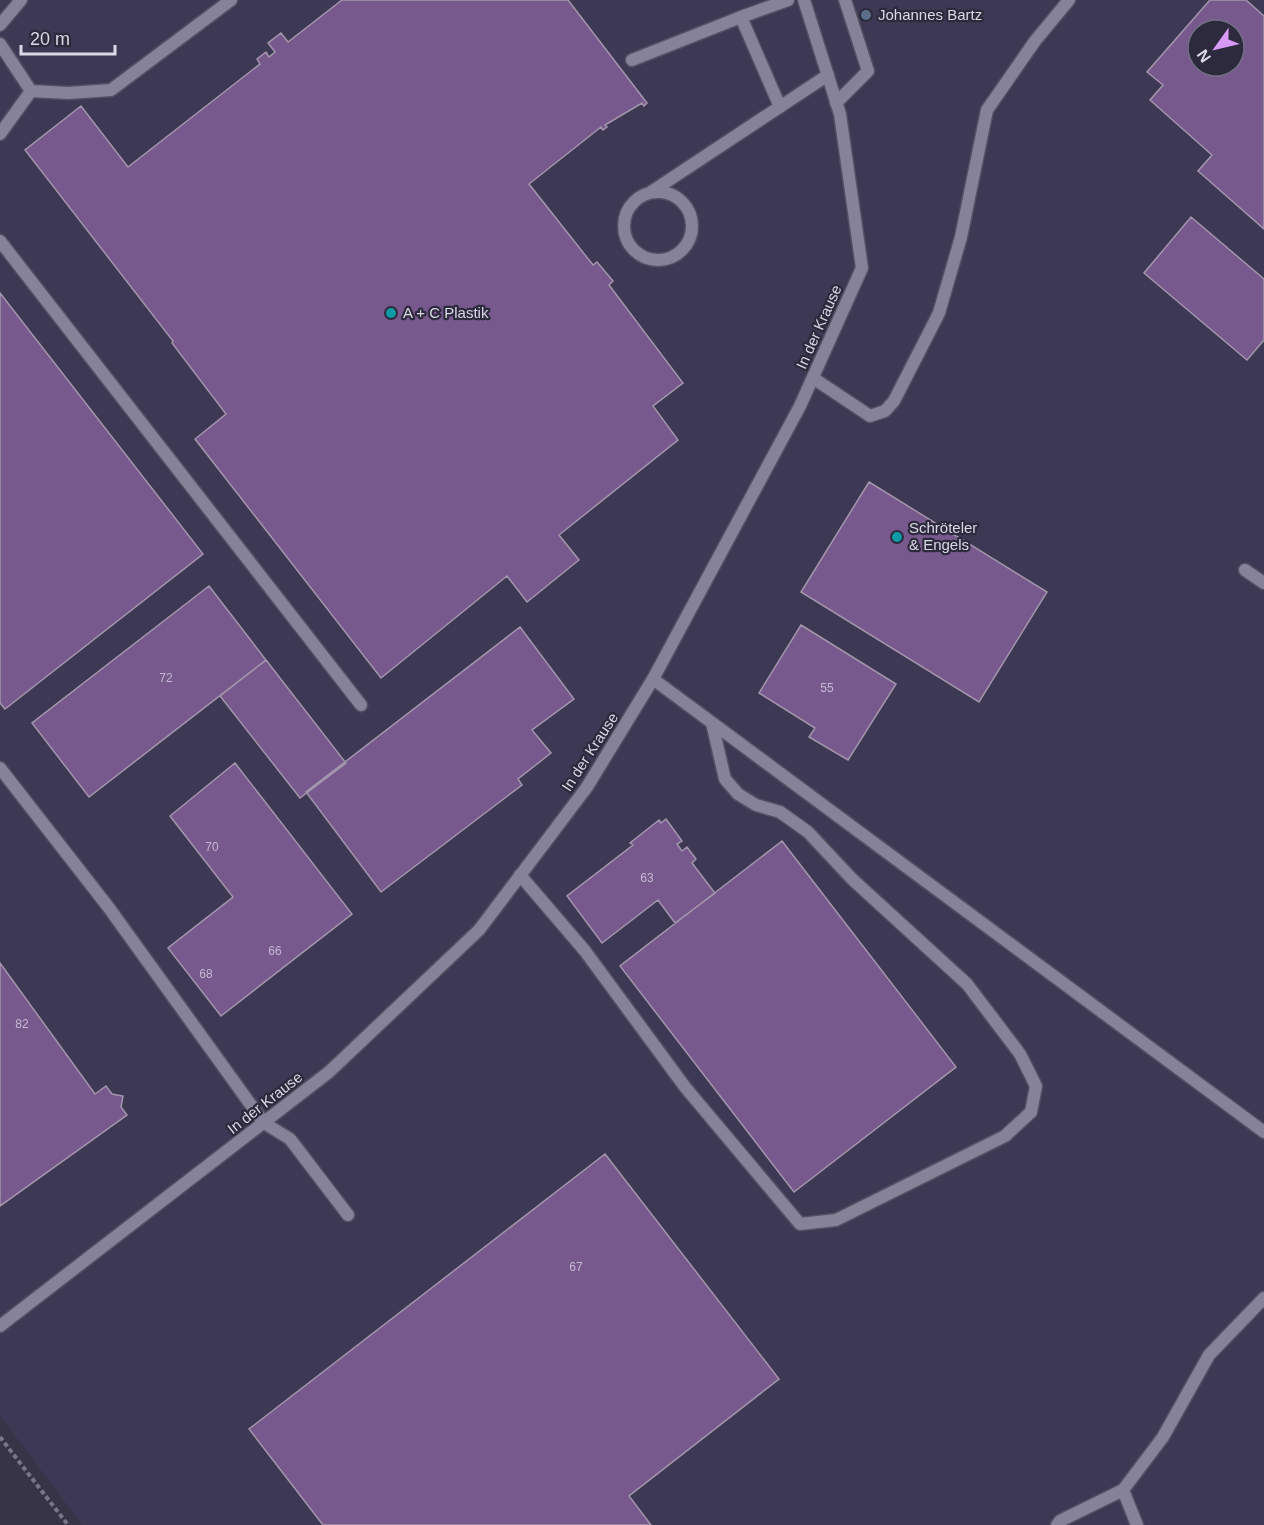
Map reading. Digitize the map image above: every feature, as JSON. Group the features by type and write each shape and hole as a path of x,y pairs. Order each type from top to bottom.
{"street":[{"path":"0,25 21,0"},
{"path":"31,91 68,93 111,90 231,0"},
{"path":"632,60 788,0"},
{"name":"In der Krause","path":"0,1326 329,1072 479,930 587,787 653,679 800,406 862,268 840,114 804,0"},
{"path":"837,103 868,71 845,0"},
{"path":"813,378 870,416 885,411 894,401 939,313 961,237 987,110 1035,41 1069,0"},
{"path":"741,17 780,107"},
{"path":"0,44 31,91"},
{"path":"650,192 672,195 681,201 692,220 692,231 682,251 662,261 640,256 626,239 625,216 631,205 639,197 828,75"},
{"path":"0,134 31,91"},
{"path":"0,241 361,705"},
{"path":"1245,570 1264,583"},
{"path":"653,679 1264,1132"},
{"path":"520,875 585,951 685,1087 800,1224 836,1220 1005,1136 1031,1112 1036,1086 1020,1054 966,984 852,879 808,832 780,812 756,805 738,794 725,779 712,723"},
{"path":"0,768 110,908 264,1123 290,1139 348,1215"},
{"path":"1057,1525 1060,1521 1123,1490 1163,1437 1209,1355 1264,1298"},
{"path":"1123,1490 1137,1525"}],"path":[{"path":"0,1437 68,1525"}],"shaded area":[{"path":"0,0 1264,0 1264,1525 82,1525 0,1416"}],"building":[{"name":"A + C Plastik","path":"342,0 568,0 647,103 644,106 642,103 605,125 607,127 603,130 601,127 529,184 593,265 597,262 613,281 609,285 683,383 653,406 678,440 559,535 579,560 527,602 507,576 381,678 195,439 226,414 172,343 173,341 25,150 81,106 128,167 260,64 257,59 266,52 269,57 275,52 268,43 281,33 288,42"},
{"path":"1210,0 1246,0 1264,16 1264,229 1198,171 1212,155 1150,100 1163,85 1147,72 1186,27 1186,78 1246,78 1246,18 1194,18"},
{"path":"1191,217 1264,279 1264,340 1247,360 1144,273"},
{"path":"0,293 203,554 5,709 0,703"},
{"name":"Schröteler & Engels","path":"869,482 1047,592 979,702 801,592"},
{"path":"209,586 266,660 89,797 32,723"},
{"path":"801,625 896,684 848,760 809,737 815,728 759,693"},
{"path":"520,627 574,699 532,730 551,753 518,779 522,785 381,892 306,792"},
{"path":"266,660 346,763 300,798 220,696"},
{"path":"235,763 352,914 221,1016 168,948 233,897 170,816"},
{"path":"666,819 682,841 677,844 682,851 687,847 696,859 692,863 715,893 675,923 658,900 602,943 567,896 633,845 630,843 659,820 661,823"},
{"path":"782,841 956,1067 794,1192 620,966"},
{"path":"0,963 95,1094 106,1086 112,1094 123,1096 121,1107 127,1115 0,1206"},
{"path":"605,1154 779,1379 629,1496 651,1525 323,1525 249,1429"}],"place":[{"name":"Johannes Bartz","path":"866,15"},
{"name":"A + C Plastik","path":"391,313"},
{"name":"Schröteler & Engels","path":"897,537"}]}
